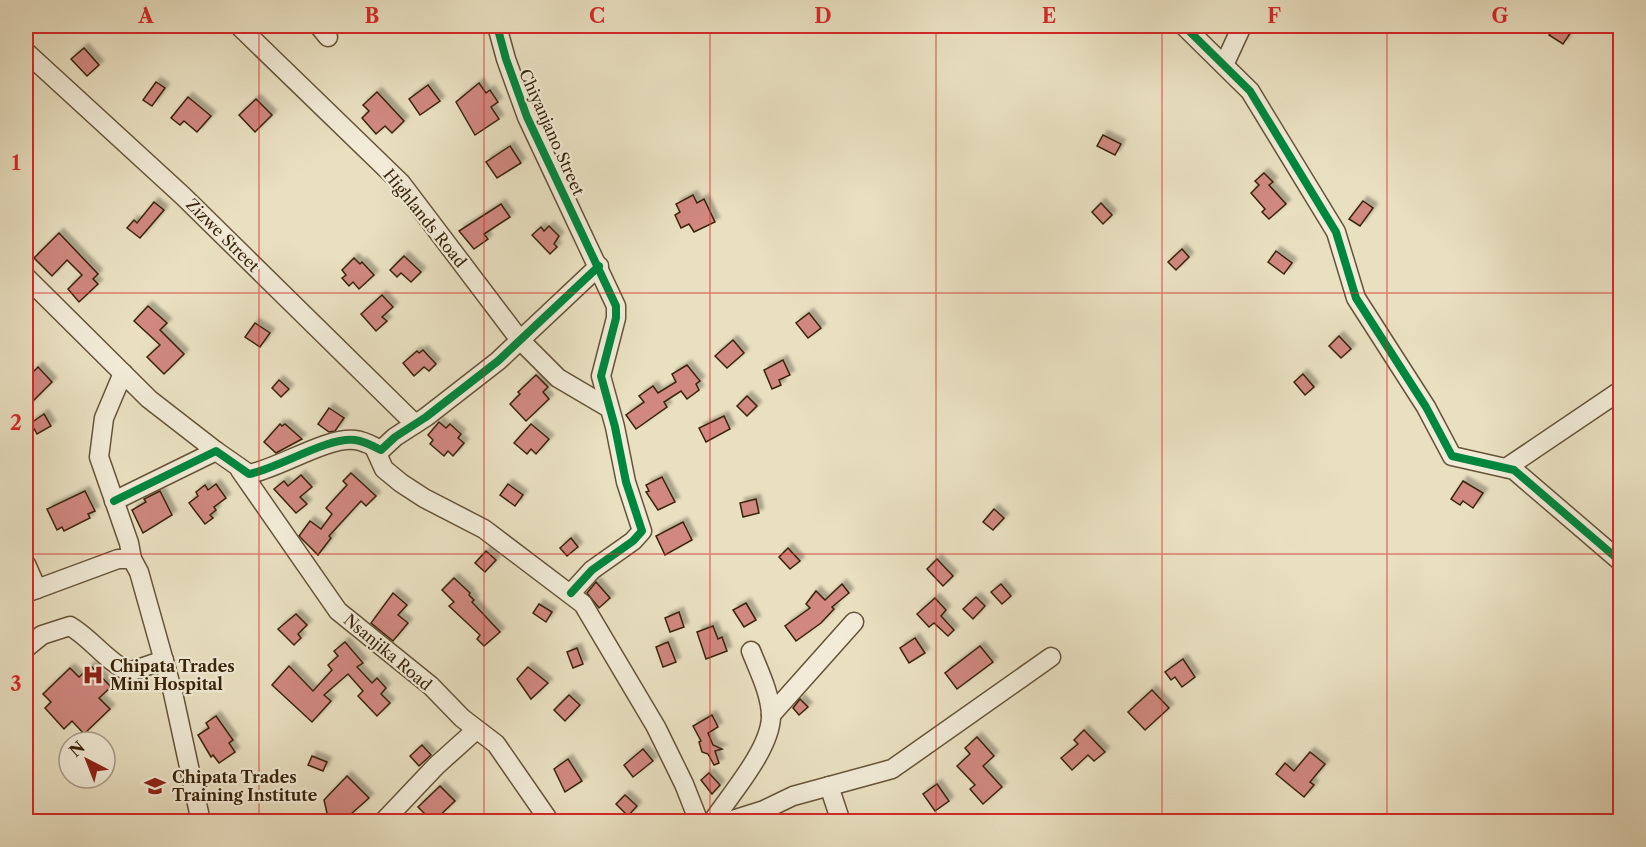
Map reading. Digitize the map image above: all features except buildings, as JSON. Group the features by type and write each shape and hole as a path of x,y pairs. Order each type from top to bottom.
{"street":[{"name":"Highlands Road","path":"240,26 401,183 520,340 558,378 609,408"},
{"name":"Chiyanjano Street","path":"497,26 527,117 613,297 616,313 602,369 603,389 619,441 626,482 642,531 633,541 592,570 571,593"},
{"path":"1184,26 1250,91 1336,232 1356,298 1426,407 1452,456 1514,470 1620,561"},
{"path":"1224,65 1242,26"},
{"name":"Zizwe Street","path":"26,52 183,196 415,424"},
{"path":"240,470 249,474 262,471 342,441 356,440 381,450 395,437 474,380 598,266"},
{"path":"26,277 149,399 216,451 114,501"},
{"path":"123,373 104,418 99,457 129,543 132,559 139,572 164,660 201,822"},
{"path":"1506,468 1620,391"},
{"path":"374,447 384,469 401,483 424,498 476,523 571,593 592,616 639,697 684,784 699,822"},
{"name":"Nsanjika Road","path":"216,451 240,470 338,610 431,686 505,755 550,822"},
{"path":"26,564 31,591 118,559 132,559"},
{"path":"712,822 763,746 771,715 854,622"},
{"path":"26,648 42,635 70,626 87,635 118,666 129,672 164,660"},
{"path":"752,651 771,715"},
{"path":"726,822 764,810 793,796 879,774 900,765 1051,657"},
{"path":"383,822 436,766 476,730"},
{"path":"830,786 841,822"}],"cycle path":[{"path":"497,26 527,117 616,306 616,318 601,376 615,427 626,482 642,531 633,541 592,570 571,593"},
{"path":"1184,26 1250,91 1336,232 1356,298 1426,407 1452,456 1514,470 1620,561"},
{"path":"114,501 216,451 249,474 343,440 362,441 381,450 395,437 426,417 498,361 599,266"}],"place":[{"name":"Chipata Trades Mini Hospital","path":"93,675"},
{"name":"Chipata Trades Training Institute","path":"155,786"}]}
